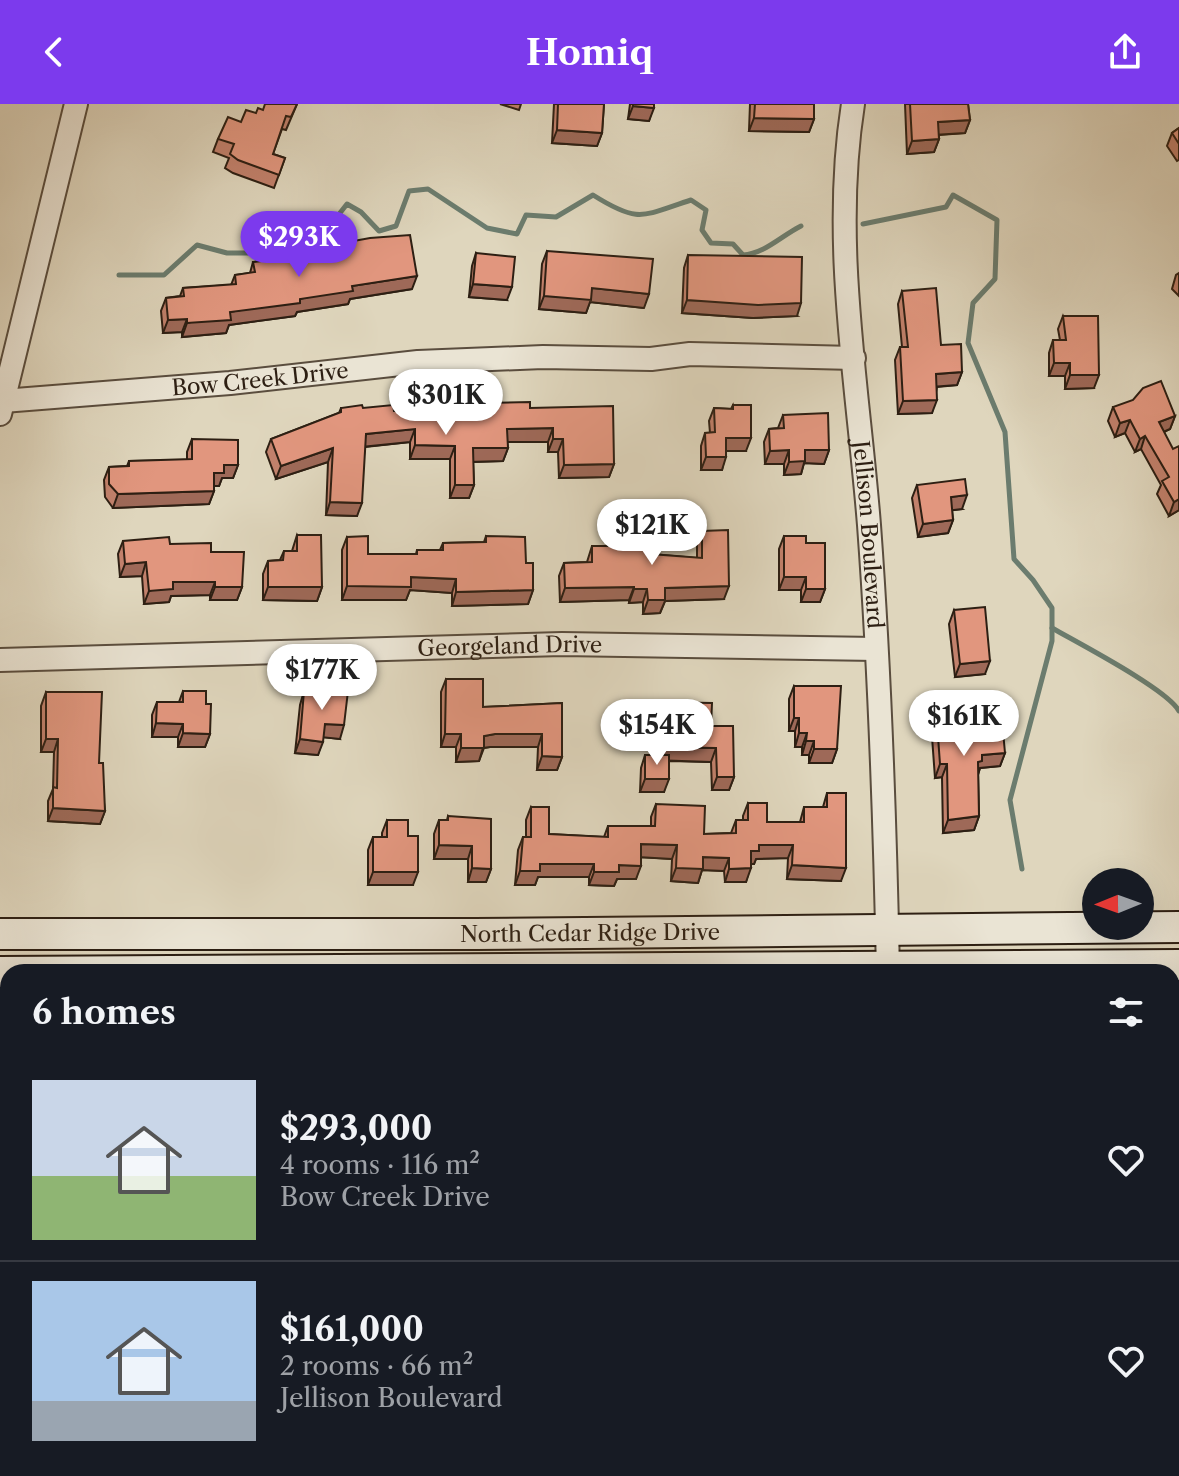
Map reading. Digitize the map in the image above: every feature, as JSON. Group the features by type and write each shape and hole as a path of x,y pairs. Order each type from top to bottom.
{"main road":[{"name":"North Cedar Ridge Drive","path":"0,934 475,934 1179,927"}],"street":[{"path":"1,408 76,104"},
{"name":"Jellison Boulevard","path":"853,104 843,163 845,263 876,649 888,964"},
{"name":"Bow Creek Drive","path":"1,408 418,362 543,357 651,359 690,354 854,358"},
{"name":"Georgeland Drive","path":"0,660 562,644 876,649"},
{"path":"475,934 475,964"}],"building":[{"path":"265,104 297,104 291,117 286,116 273,154 285,158 279,175 238,160 230,154 234,144 218,139 228,117 241,122 246,110 256,113 258,108 263,110"},
{"path":"558,104 604,104 602,133 557,130"},
{"path":"654,104 654,108 633,106"},
{"path":"755,104 814,104 814,119 754,118"},
{"path":"910,104 968,104 970,120 938,122 939,139 912,141"},
{"path":"1179,128 1179,144 1172,133"},
{"path":"410,235 417,276 352,286 353,291 300,299 300,303 230,312 231,320 187,323 187,319 168,320 166,298 184,296 183,288 236,284 235,275 255,272 253,262 300,256 299,251 370,238"},
{"path":"547,251 653,259 649,294 592,288 591,300 544,296"},
{"path":"476,253 515,257 512,287 473,284"},
{"path":"688,255 802,257 801,303 758,305 687,300"},
{"path":"936,288 941,345 961,344 962,372 936,374 937,400 903,401 900,347 908,347 902,291"},
{"path":"1063,316 1098,316 1099,375 1070,375 1070,363 1054,363 1053,340 1066,340"},
{"path":"1161,381 1175,416 1159,422 1173,449 1179,446 1179,499 1174,502 1162,481 1169,477 1145,436 1140,439 1130,420 1120,423 1113,407 1133,400 1143,388"},
{"path":"530,402 530,408 613,406 614,464 564,465 563,439 553,439 553,428 507,429 508,448 473,448 474,485 455,485 455,446 415,445 415,429 366,434 362,503 330,502 333,448 281,466 271,439 341,412 341,408 362,405 363,408 393,405 394,411 443,412 443,408 484,409 483,403"},
{"path":"733,405 751,405 751,438 726,438 726,457 706,457 705,433 715,432 714,408 733,409"},
{"path":"828,413 829,450 805,450 805,461 789,462 789,450 770,451 769,429 784,428 783,415"},
{"path":"192,439 238,440 238,465 224,465 224,473 214,473 214,491 118,494 109,484 109,467 129,466 129,461 192,459"},
{"path":"965,479 967,495 951,497 953,520 923,524 917,485"},
{"path":"728,530 729,586 665,588 665,600 648,600 647,589 634,587 565,588 564,563 592,562 592,546 627,546 626,533 651,532 651,554 702,558 702,531"},
{"path":"297,535 321,535 322,587 268,587 268,561 283,560 284,551 297,551"},
{"path":"368,536 368,554 417,554 417,550 443,550 443,543 486,542 486,536 525,537 526,563 533,563 533,590 456,592 456,579 411,577 411,587 347,586 347,537"},
{"path":"784,536 806,536 806,543 825,543 825,589 806,589 806,577 784,577"},
{"path":"169,537 170,544 211,543 211,552 244,552 242,587 215,587 215,582 173,582 173,589 149,591 146,562 125,564 123,541"},
{"path":"985,607 990,661 960,664 954,610"},
{"path":"446,679 483,679 483,707 562,703 562,757 542,756 542,734 495,734 484,736 484,748 461,748 461,734 445,734"},
{"path":"794,686 841,686 837,749 814,749 814,741 806,741 807,733 799,733 799,718 794,718"},
{"path":"316,688 348,691 344,725 325,724 323,742 300,739 304,691 316,693"},
{"path":"183,691 206,691 206,704 211,704 210,734 183,733 183,724 156,723 157,702 183,702"},
{"path":"46,692 102,692 99,763 103,763 105,811 53,808 53,787 57,788 58,739 46,739"},
{"path":"655,702 712,703 711,726 733,726 734,777 717,777 716,748 657,747"},
{"path":"974,707 975,733 1003,731 1005,753 982,755 982,761 978,762 979,816 948,820 947,764 940,764 936,709"},
{"path":"645,755 669,755 669,779 645,779"},
{"path":"827,793 846,793 846,868 792,865 793,845 759,845 759,851 751,851 751,868 729,869 729,858 703,857 703,869 676,868 677,845 641,844 641,866 619,865 619,872 594,872 594,864 540,864 540,871 520,871 523,837 531,837 531,807 549,807 549,834 608,837 608,826 655,826 656,804 705,806 704,834 736,833 736,820 748,820 748,803 767,803 767,822 804,822 804,807 827,807"},
{"path":"448,816 491,819 491,869 472,868 472,846 439,845 439,820 448,820"},
{"path":"387,820 408,820 408,836 418,836 418,872 373,872 373,837 387,837"}],"waterway":[{"path":"119,275 164,275 197,245 227,253 249,253 262,231 322,236 347,204 361,212 379,231 396,226 409,191 428,189 487,228 517,234 526,215 556,217 593,195 631,214 651,213 691,200 706,210 702,230 711,243 733,244 743,255 765,248 801,226"},
{"path":"863,224 946,207 953,195 997,220 995,279 973,303 968,343 1005,432 1014,559 1052,608 1052,641 1010,800 1022,869"},
{"path":"1052,628 1140,679 1179,711"}]}
